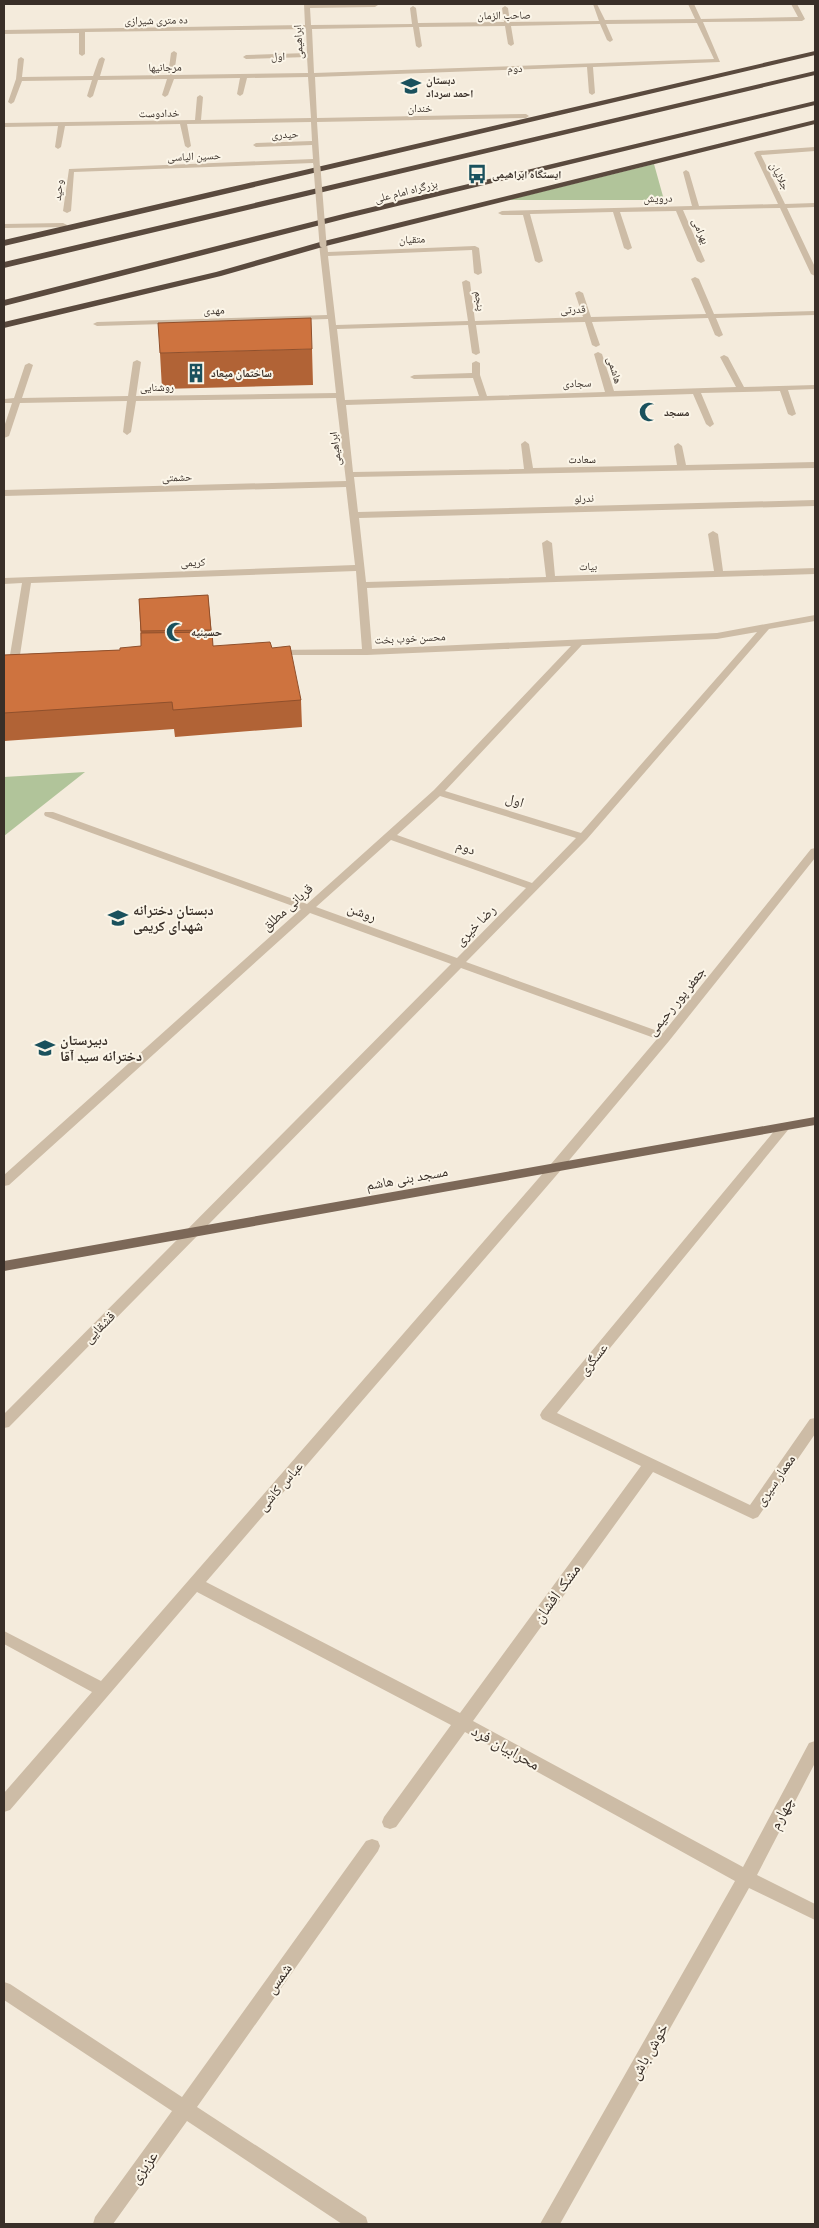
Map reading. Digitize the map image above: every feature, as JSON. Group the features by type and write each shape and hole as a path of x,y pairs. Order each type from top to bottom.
{"highway":[{"path":"4,243 317,165 502,128 815,53"},
{"name":"بزرگراه امام علی","path":"4,265 815,73"},
{"name":"بزرگراه امام علی","path":"4,303 338,219 815,103"},
{"path":"6,324 218,274 323,244 815,122"}],"main road":[{"name":"مسجد بنی هاشم","path":"4,1266 815,1121"}],"street":[{"path":"691,4 700,22"},
{"name":"صاحب الزمان","path":"309,28 802,19 794,4"},
{"path":"308,5 375,5"},
{"name":"ابراهیمی","path":"308,5 315,143 323,244 326,254 332,327 362,585 367,652"},
{"path":"595,5 610,40"},
{"path":"413,8 419,46"},
{"path":"505,8 511,44"},
{"name":"دوم","path":"312,75 718,61 700,22"},
{"name":"ده متری شیرازی","path":"4,32 309,28"},
{"path":"82,31 82,54"},
{"path":"165,95 171,77 174,53"},
{"name":"اول","path":"246,57 311,56"},
{"path":"11,102 20,79 21,59"},
{"path":"90,96 94,78 102,59"},
{"path":"590,66 592,93"},
{"name":"مرجانیها","path":"20,79 312,75"},
{"path":"240,94 244,76"},
{"path":"198,122 200,97"},
{"name":"خندان","path":"314,120 526,116"},
{"name":"خدادوست","path":"4,125 314,120"},
{"path":"183,122 188,146"},
{"path":"58,147 62,124"},
{"name":"حیدری","path":"256,145 315,143"},
{"name":"جلالیان","path":"784,206 757,154 815,149"},
{"name":"حسین الیاسی","path":"71,170 317,165"},
{"name":"وحید","path":"67,212 71,170"},
{"path":"686,172 696,208"},
{"name":"درویش","path":"502,213 815,205"},
{"path":"784,206 815,274"},
{"name":"بهرامی","path":"679,209 701,261"},
{"path":"616,210 628,248"},
{"path":"526,213 539,261"},
{"path":"4,226 63,225"},
{"name":"متقیان","path":"326,254 475,248 478,273"},
{"path":"695,279 719,335"},
{"name":"پنجم","path":"466,282 476,353"},
{"path":"579,293 586,320 596,345"},
{"name":"قدرتی","path":"332,327 815,313"},
{"name":"مهدی","path":"97,324 331,317"},
{"name":"هاشمی","path":"598,354 610,393"},
{"path":"724,357 741,390"},
{"path":"127,432 137,362"},
{"path":"476,363 476,375 484,398"},
{"path":"5,436 29,364"},
{"path":"414,378 476,375"},
{"name":"سجادی","path":"340,399 484,398 815,387"},
{"path":"783,388 792,414"},
{"path":"696,391 710,424"},
{"name":"روشنایی","path":"4,401 131,398 340,399"},
{"path":"525,444 529,471"},
{"path":"678,446 682,468"},
{"name":"سعادت","path":"350,479 529,471 815,465"},
{"name":"حشمتی","path":"4,493 350,479"},
{"name":"ندرلو","path":"354,515 815,503"},
{"path":"713,534 720,574"},
{"path":"547,543 552,578"},
{"name":"کریمی","path":"4,581 359,568"},
{"name":"بیات","path":"362,585 815,571"},
{"path":"4,656 19,655 27,580"},
{"name":"محسن خوب بخت","path":"260,653 367,652 717,636 815,618"},
{"name":"رضا خیری","path":"193,1232 583,837 766,627"},
{"name":"قربانی مطلق","path":"4,1182 438,792 580,642"},
{"name":"اول","path":"438,792 583,837"},
{"name":"روشن","path":"49,814 665,1038"},
{"name":"دوم","path":"389,836 533,887"},
{"name":"جعفر پور رحیمی","path":"556,1167 665,1038 815,851"},
{"name":"عسگری","path":"753,1513 547,1415 784,1127"},
{"name":"عباس کاشی","path":"4,1805 556,1167"},
{"name":"قشقایی","path":"4,1422 193,1232"},
{"name":"معمار سیری","path":"753,1513 815,1423"},
{"name":"مشک افشان","path":"461,1722 650,1464"},
{"name":"محرابیان فرد","path":"195,1584 461,1722 746,1878 815,1912"},
{"path":"4,1637 103,1690"},
{"path":"390,1822 461,1722"},
{"name":"چهارم","path":"746,1878 815,1748"},
{"name":"شمس","path":"185,2109 372,1846"},
{"name":"خوش باش","path":"550,2224 746,1878"},
{"path":"4,1990 359,2224"},
{"name":"عزیزی","path":"102,2224 185,2109"}],"green space":[{"path":"654,164 664,200 508,200"},
{"path":"85,772 4,836 4,777"}],"building":[{"path":"311,318 312,349 160,353 158,323"},
{"path":"208,595 211,630 141,631 139,599"},
{"path":"212,632 213,646 270,642 272,648 290,646 301,700 173,710 172,702 4,713 4,655 120,650 120,648 141,646 141,633"}],"place":[{"name":"دبستان احمد سرداد","path":"411,86"},
{"name":"ایستگاه ابراهیمی","path":"477,174"},
{"name":"ساختمان میعاد","path":"196,373"},
{"name":"مسجد","path":"649,412"},
{"name":"حسینیه","path":"176,632"},
{"name":"دبستان دخترانه شهدای کریمی","path":"118,918"},
{"name":"دبیرستان دخترانه سید آقا","path":"45,1048"}]}
